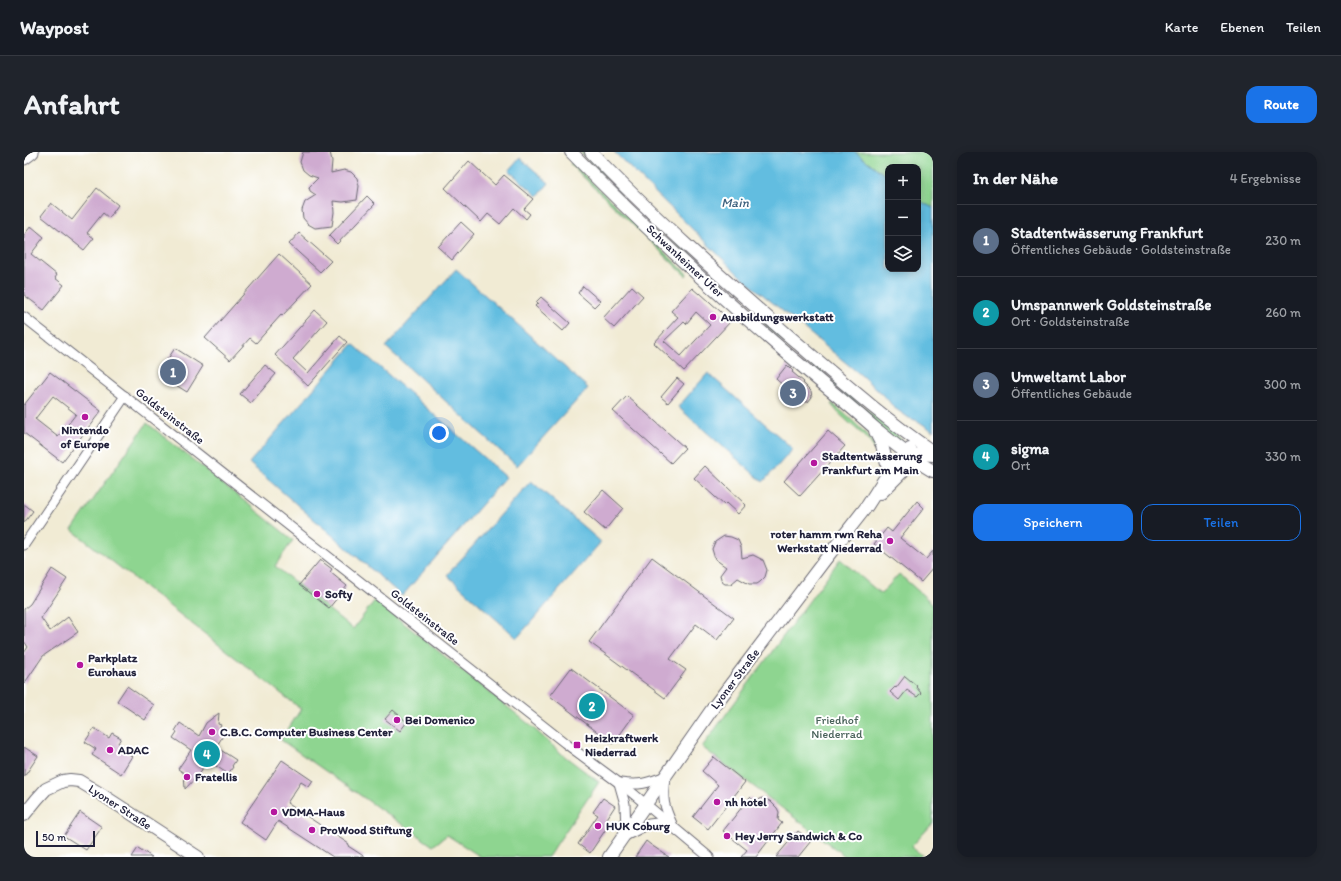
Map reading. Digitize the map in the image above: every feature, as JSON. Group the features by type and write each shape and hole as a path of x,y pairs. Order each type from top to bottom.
{"highway":[{"path":"24,158 32,152"}],"main road":[{"name":"Schwanheimer Ufer","path":"571,152 665,244 809,372 871,424 908,461 928,468"},
{"name":"Schwanheimer Ufer","path":"591,152 672,231 745,297 868,404 933,453"},
{"path":"871,424 882,445 889,472"},
{"path":"908,434 910,444 908,461"},
{"path":"908,461 920,454 933,453"},
{"name":"Lyoner Straße","path":"867,506 894,464 899,460 908,461"},
{"name":"Lyoner Straße","path":"609,857 733,681 867,506 908,461"},
{"name":"Lyoner Straße","path":"24,815 46,789 63,781 79,781 198,857"}],"street":[{"name":"Goldsteinstraße","path":"24,317 559,738 619,782 709,857"},
{"name":"Goldsteinstraße","path":"24,545 125,396"},
{"path":"666,822 649,824 624,834 625,804 619,782 639,785 666,776 663,802 674,829"}],"green space":[{"path":"580,152 583,152 751,310 750,312 666,235"},
{"path":"855,152 933,152 933,208 921,202 921,164 885,164 885,175"},
{"path":"572,163 687,274 686,276 570,164"},
{"path":"754,313 894,432 900,438 902,447 753,314"},
{"path":"832,403 869,437 878,451 876,452 866,438 839,413 831,404"},
{"path":"147,423 293,540 275,566 353,629 375,600 530,725 563,755 599,782 548,857 481,857 447,835 433,846 281,740 301,709 72,530"},
{"name":"Friedhof Niederrad","path":"840,559 881,594 899,574 933,604 933,823 911,847 922,855 920,857 846,857 702,747"}],"water":[{"name":"Main","path":"614,152 855,152 885,175 885,272 921,272 921,202 933,208 933,431 918,421 909,418 893,407 888,400 862,376 740,276"},
{"path":"520,158 549,183 538,196 509,171"},
{"path":"456,269 588,388 517,466 386,347"},
{"path":"353,344 506,477 402,596 249,463"},
{"path":"708,373 793,449 763,482 678,407"},
{"path":"531,481 601,542 517,638 447,575"}],"building":[{"path":"303,152 330,152 332,161 331,173 344,170 351,172 357,178 359,186 357,200 343,202 333,201 334,212 332,226 315,228 308,224 303,218 302,210 305,202 316,195 310,191 309,187 318,178 309,175 303,170 300,162"},
{"path":"469,161 495,185 504,175 533,199 524,209 530,214 526,219 514,208 500,224 488,214 481,222 445,188"},
{"path":"97,188 118,205 109,218 103,213 87,233 94,238 84,250 41,216 51,203 72,220"},
{"path":"367,196 375,204 337,244 329,236"},
{"path":"461,222 474,234 452,260 438,247"},
{"path":"31,226 44,237 31,254 57,275 55,278 64,285 44,310 24,295 24,235"},
{"path":"299,233 331,261 320,272 289,244"},
{"path":"279,254 312,284 256,343 250,338 230,360 205,338"},
{"path":"583,286 600,301 594,307 578,293"},
{"path":"632,286 643,296 614,328 603,318"},
{"path":"692,288 699,294 700,293 731,321 684,371 654,343 678,317 671,311","holes":["696,312 710,325 681,356 664,341 684,322 686,324"]},
{"path":"541,297 570,323 563,331 535,306 538,303 536,302"},
{"path":"315,310 327,321 293,359 308,373 340,336 347,342 308,386 275,355"},
{"path":"175,348 203,366 187,392 158,374"},
{"path":"265,365 276,374 251,403 240,394"},
{"path":"787,365 811,391 812,397 808,402 798,401 793,406 780,395 786,388 776,379"},
{"name":"Nintendo of Europe","path":"50,372 101,411 62,462 24,433 24,405","holes":["53,396 76,414 58,437 35,419"]},
{"path":"677,378 684,384 668,403 661,397"},
{"path":"627,396 685,448 671,463 613,411"},
{"name":"Stadtentwässerung Frankfurt am Main","path":"828,431 845,446 800,496 784,481"},
{"path":"705,466 746,505 738,514 726,503 724,505 694,478"},
{"path":"603,490 623,508 605,530 584,512"},
{"name":"roter hamm rwn Reha Werkstatt Niederrad","path":"917,501 924,508 900,538 926,559 933,551 933,568 921,582 874,544 887,528 892,532"},
{"path":"24,504 33,511 24,523"},
{"path":"724,536 738,540 741,547 742,558 753,555 763,560 767,570 765,577 760,582 757,584 749,584 738,578 731,584 725,584 722,582 720,575 726,567 715,559 712,549 715,542"},
{"path":"652,557 734,618 717,640 696,624 670,659 686,670 665,698 589,642"},
{"path":"320,560 332,569 330,572 347,586 329,608 299,585"},
{"path":"52,569 67,579 41,618 50,631 68,617 78,632 43,656 24,684 24,653 28,647 24,641 24,609 30,604"},
{"path":"571,668 634,715 613,744 550,696"},
{"path":"905,676 917,686 916,687 921,693 917,697 907,690 899,700 890,692 895,687 896,688"},
{"name":"ADAC","path":"127,686 154,705 145,720 117,701"},
{"path":"393,710 407,722 400,731 385,719"},
{"path":"219,713 218,724 221,725 220,727 226,731 216,747 236,760 232,766 233,767 228,774 207,760 200,773 185,789 184,773 178,769 191,750 173,738 177,732 175,731 180,723 199,736 206,723"},
{"name":"ADAC","path":"94,728 109,738 112,733 121,738 118,743 126,748 124,751 132,756 121,774 92,755 96,749 85,742"},
{"path":"24,747 38,756 24,777"},
{"name":"nh hotel","path":"714,757 745,782 708,829 693,817 718,785 702,771"},
{"name":"VDMA-Haus","path":"282,760 313,781 309,787 301,782 287,803 349,844 348,846 365,857 333,857 278,821 266,840 240,822"},
{"path":"750,797 755,802 762,798 770,801 777,808 779,812 778,820 782,823 756,857 741,857 747,850 723,831"},
{"path":"603,798 615,806 606,820 610,823 590,853 578,844 598,815 593,812"},
{"path":"80,812 102,827 86,850 64,836"},
{"path":"798,831 811,841 798,857 776,857"},
{"path":"646,841 651,845 669,857 635,857"},
{"path":"138,848 152,857 132,857"}],"place":[{"name":"Ausbildungswerkstatt","path":"713,317"},
{"name":"Stadtentwässerung Frankfurt","path":"173,372"},
{"name":"Umweltamt Labor","path":"793,393"},
{"name":"Nintendo of Europe","path":"85,417"},
{"name":"Stadtentwässerung Frankfurt am Main","path":"814,463"},
{"name":"roter hamm rwn Reha Werkstatt Niederrad","path":"890,541"},
{"name":"Softy","path":"317,594"},
{"name":"Parkplatz Eurohaus","path":"80,665"},
{"name":"Umspannwerk Goldsteinstraße","path":"592,706"},
{"name":"Bei Domenico","path":"397,720"},
{"name":"C.B.C. Computer Business Center","path":"212,732"},
{"name":"Heizkraftwerk Niederrad","path":"577,745"},
{"name":"ADAC","path":"110,750"},
{"name":"sigma","path":"207,754"},
{"name":"Fratellis","path":"187,777"},
{"name":"nh hotel","path":"717,802"},
{"name":"VDMA-Haus","path":"274,812"},
{"name":"HUK Coburg","path":"598,826"},
{"name":"ProWood Stiftung","path":"312,830"},
{"name":"Hey Jerry Sandwich & Co","path":"727,836"}]}
